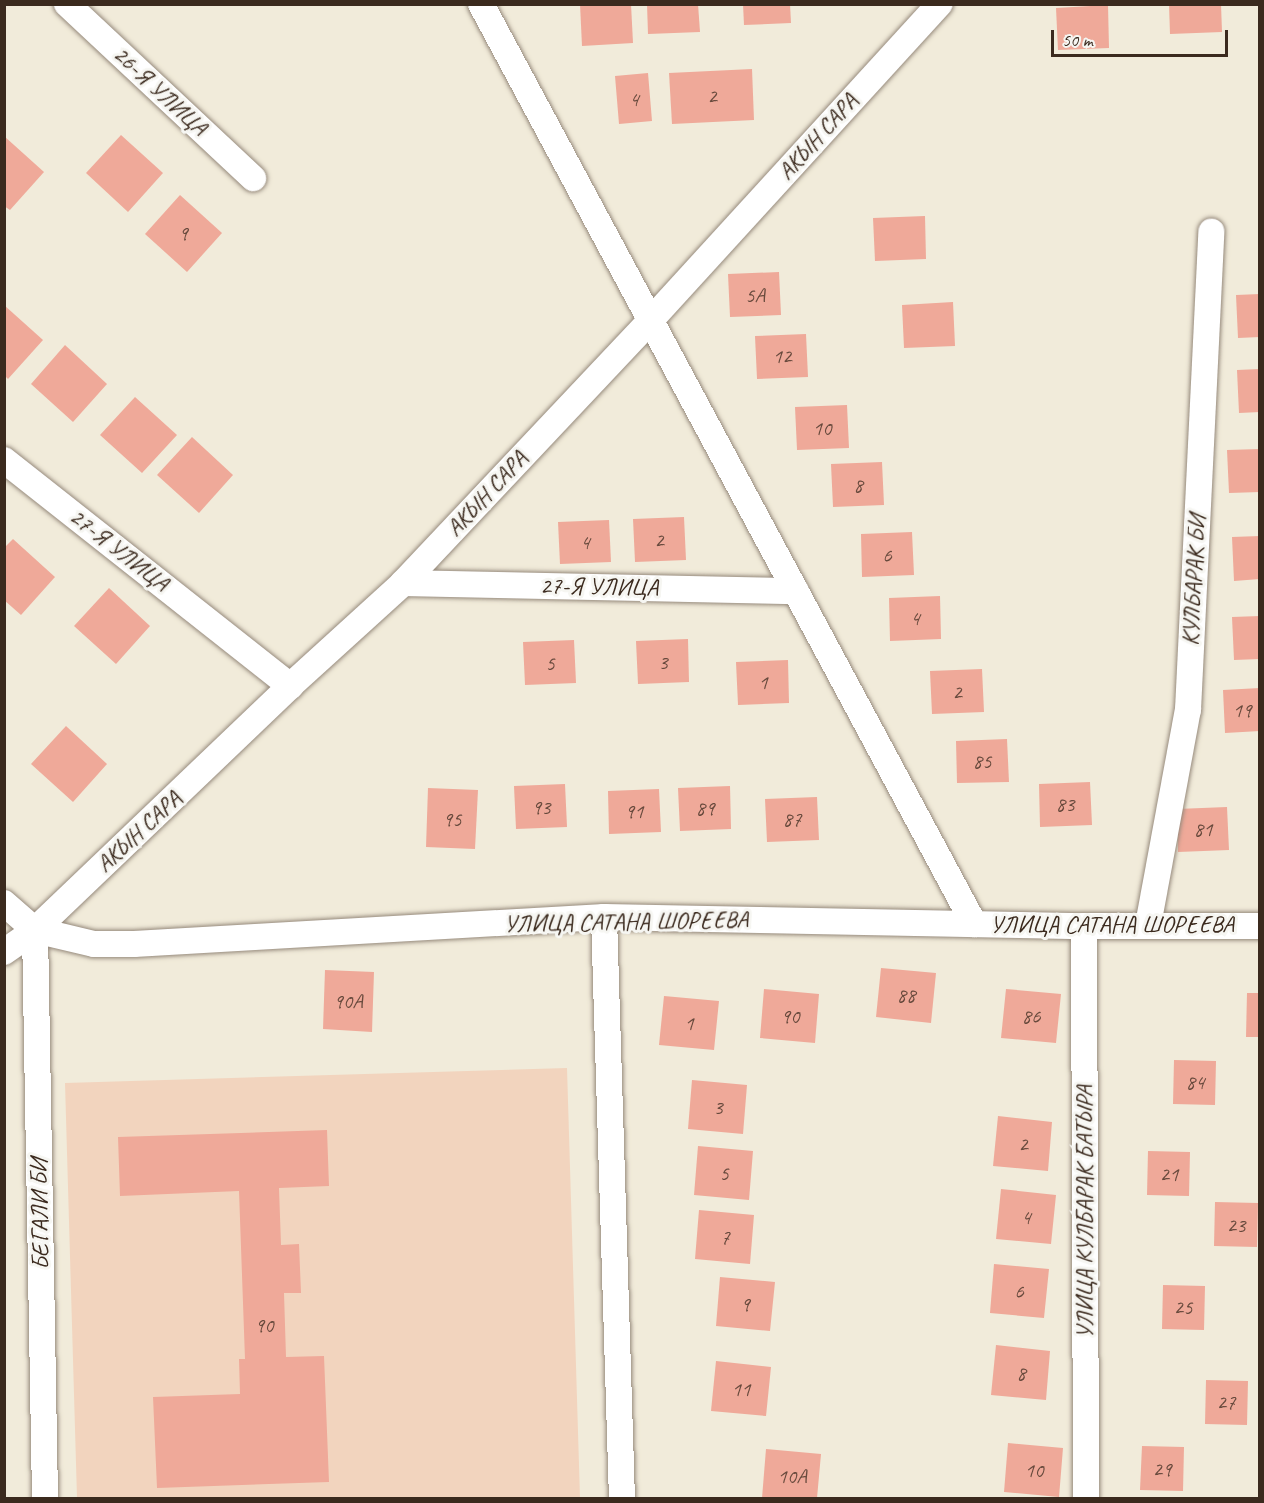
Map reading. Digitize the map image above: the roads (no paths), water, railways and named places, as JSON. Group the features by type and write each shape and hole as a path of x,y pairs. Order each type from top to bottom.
{"street":[{"name":"26-Я УЛИЦА","path":"67,4 253,178"},
{"path":"481,4 974,924"},
{"name":"АКЫН САРА","path":"4,952 35,930 291,686 403,583 651,320 940,4"},
{"name":"КУЛБАРАК БИ","path":"1148,925 1188,710 1211,232"},
{"name":"27-Я УЛИЦА","path":"4,460 291,686"},
{"name":"27-Я УЛИЦА","path":"403,583 796,591"},
{"name":"УЛИЦА САТАНА ШОРЕЕВА","path":"4,903 35,930 94,944 134,944 604,917 1084,926 1260,926"},
{"path":"604,917 622,1498"},
{"name":"УЛИЦА КУЛБАРАК БАТЫРА","path":"1084,926 1086,1498"},
{"name":"БЕГАЛИ БИ","path":"35,930 45,1498"}]}
